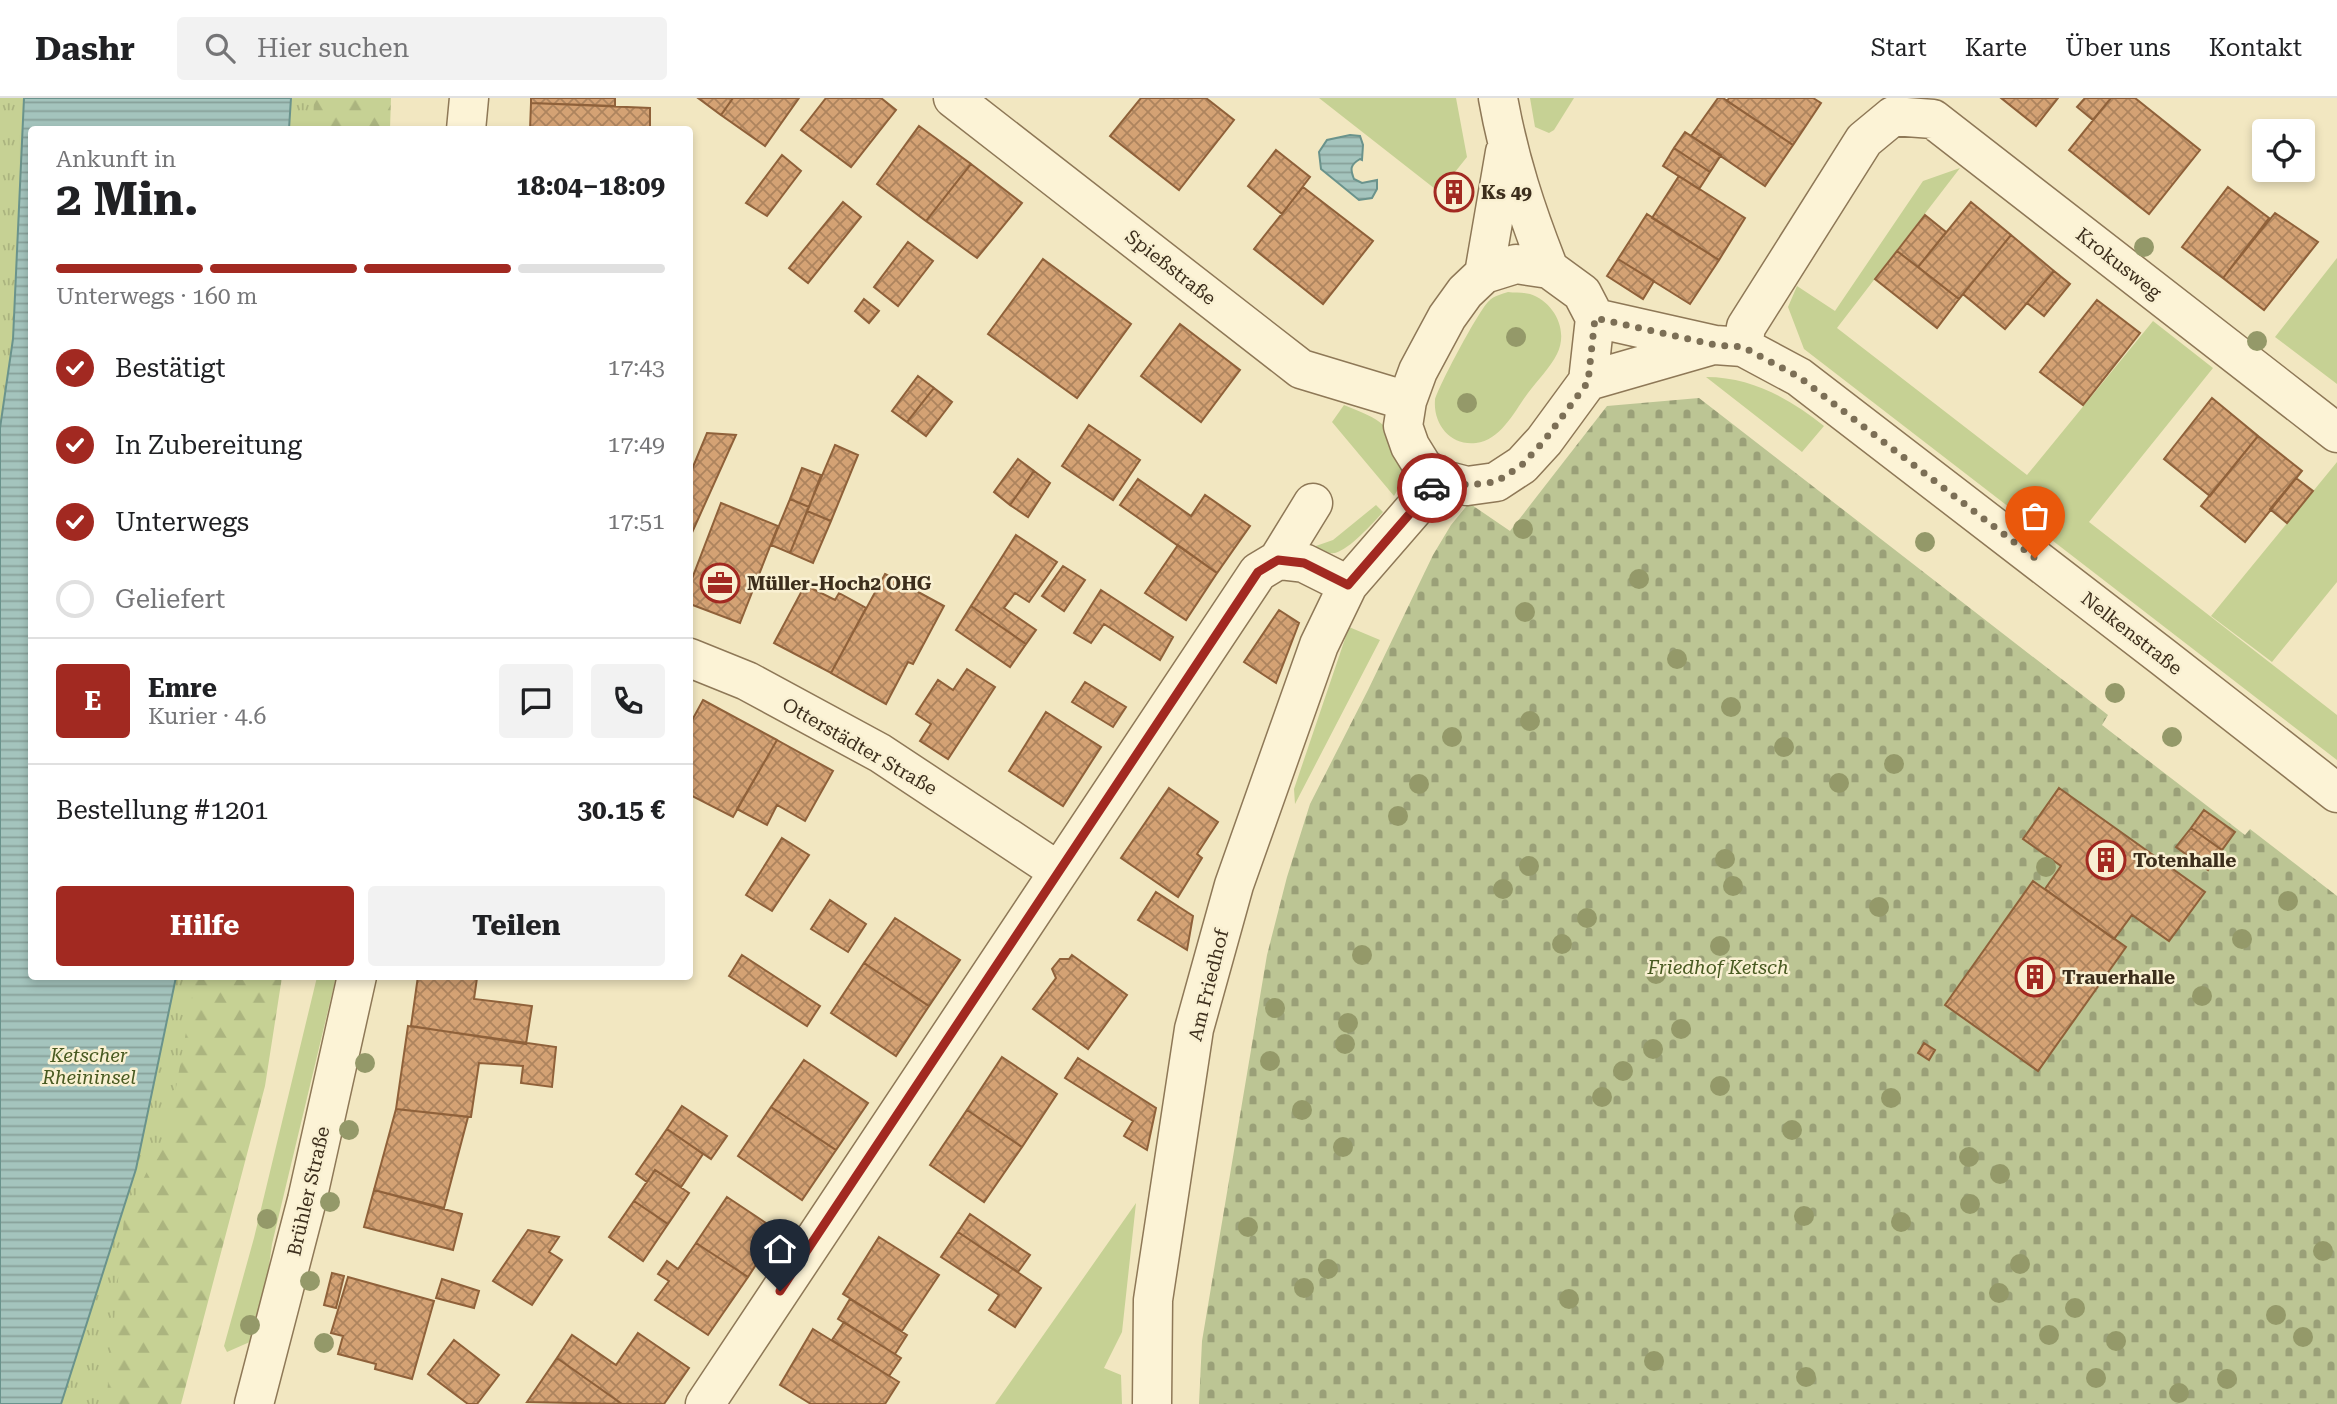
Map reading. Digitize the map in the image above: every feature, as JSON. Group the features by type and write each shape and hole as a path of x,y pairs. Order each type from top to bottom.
{"street":[{"path":"466,126 469,98"},
{"name":"Spießstraße","path":"953,98 1301,369 1407,401"},
{"path":"1498,98 1506,146 1528,217 1549,269"},
{"name":"Krokusweg","path":"1729,346 1746,327 1864,140 1895,107 1933,119 2337,433"},
{"path":"1484,274 1506,146"},
{"path":"1516,264 1549,269 1582,293 1595,318 1588,382 1544,441 1522,465 1496,482 1467,485 1440,479 1423,467 1410,446 1403,426 1407,401 1418,372 1447,317 1465,292 1484,274 1516,264"},
{"name":"Nelkenstraße","path":"1595,318 1729,346 1799,377 2337,793"},
{"path":"1588,382 1729,346"},
{"name":"Am Friedhof","path":"1152,1404 1153,1300 1194,1030 1234,885 1318,645 1348,585 1440,479"},
{"path":"705,1404 1258,572 1278,560 1313,503"},
{"path":"1278,560 1304,563 1348,585"},
{"name":"Otterstädter Straße","path":"693,659 747,681 880,753 1058,871"},
{"name":"Brühler Straße","path":"254,1404 307,1200 355,980"}],"green space":[{"name":"Ketscher Rheininsel","path":"0,98 314,98 313,126 28,126 28,980 195,980 169,1126 124,1219 106,1404 0,1404"},
{"path":"291,98 391,98 390,126 289,126"},
{"path":"1319,98 1456,98 1467,157 1439,192"},
{"path":"1530,98 1574,98 1554,130 1549,133 1535,127"},
{"path":"1960,168 1837,328 2027,475 2153,321 2213,368 2089,522 2337,715 2337,760 1804,349 1788,307 1797,286 1835,311 1923,181"},
{"path":"2337,258 2337,384 2275,337"},
{"path":"1508,292 1530,294 1546,303 1560,327 1560,345 1551,364 1500,431 1485,441 1459,441 1445,432 1437,418 1435,400 1459,349 1484,307 1493,298"},
{"path":"1706,377 1739,381 1770,391 1824,426 1802,452"},
{"name":"Friedhof Ketsch","path":"1699,398 2108,715 2102,725 2245,835 2250,829 2337,896 2337,1404 1199,1404 1202,1341 1267,955 1287,877 1310,804 1433,555 1451,525 1469,503 1510,531 1607,406"},
{"path":"1344,405 1380,422 1392,435 1404,467 1403,480 1394,496 1332,422"},
{"path":"2337,462 2337,582 2272,662 2211,616"},
{"path":"1376,505 1383,512 1341,551 1323,552 1313,547 1333,540"},
{"path":"1349,627 1380,640 1295,804 1294,789"},
{"path":"175,980 282,980 265,1086 181,1404 61,1404"},
{"path":"316,980 335,980 272,1244 259,1338 227,1352 224,1346 254,1238"},
{"path":"1136,1203 1122,1332 1104,1368 1121,1375 1122,1404 995,1404"}],"water":[{"name":"Ketscher Rheininsel","path":"24,98 291,98 289,126 28,126 28,980 175,980 136,1169 61,1404 0,1404 0,428 13,339"},
{"path":"1350,135 1360,136 1363,145 1362,160 1353,165 1354,179 1362,183 1377,180 1377,189 1372,198 1359,200 1321,169 1319,152 1327,140"}],"building":[{"path":"531,98 615,98 615,106 531,103"},
{"path":"698,98 733,98 721,115"},
{"path":"733,98 799,98 765,146 721,115"},
{"path":"826,98 881,98 896,110 851,167 801,130"},
{"path":"1141,98 1206,98 1234,120 1179,190 1110,136"},
{"path":"1718,98 1723,98 1793,145 1765,186 1691,136"},
{"path":"1729,98 1813,98 1821,103 1793,145 1727,101"},
{"path":"2001,98 2058,98 2036,126"},
{"path":"2085,98 2111,98 2093,120 2077,107"},
{"path":"2111,98 2135,98 2200,150 2149,214 2069,150"},
{"path":"531,103 650,108 650,126 530,126"},
{"path":"919,126 971,164 926,221 877,184"},
{"path":"1685,132 1721,155 1710,172 1674,148"},
{"path":"1674,148 1710,172 1699,189 1663,166"},
{"path":"1276,150 1310,177 1282,214 1248,186"},
{"path":"782,155 801,171 767,216 746,203"},
{"path":"971,164 1022,203 977,258 926,221"},
{"path":"1679,176 1745,218 1719,260 1652,218"},
{"name":"Ks 49","path":"1450,178 1468,191 1457,205 1439,192"},
{"path":"1303,187 1373,241 1323,304 1254,249"},
{"path":"2228,187 2269,218 2223,278 2182,247"},
{"path":"843,202 861,217 808,283 789,268"},
{"path":"1971,202 2011,235 1959,299 1918,267"},
{"path":"2275,213 2318,242 2264,310 2223,278"},
{"path":"1647,214 1719,260 1690,304 1618,259"},
{"path":"1925,215 1946,232 1918,267 1897,251"},
{"path":"2011,235 2054,271 2005,329 1963,294"},
{"path":"908,242 933,261 898,306 874,287"},
{"path":"1897,251 1959,299 1937,328 1875,279"},
{"path":"1043,259 1131,324 1077,398 988,334"},
{"path":"1618,259 1654,281 1643,299 1607,276"},
{"path":"2054,271 2070,284 2044,316 2027,303"},
{"path":"864,299 879,311 869,323 855,311"},
{"path":"2097,300 2140,333 2083,405 2040,372"},
{"path":"1180,324 1240,370 1201,422 1141,376"},
{"path":"918,376 934,388 907,422 892,411"},
{"path":"934,388 952,402 926,436 907,422"},
{"path":"2212,398 2258,436 2210,496 2164,459"},
{"path":"1089,425 1140,460 1113,500 1062,466"},
{"path":"707,433 736,435 693,530 693,467"},
{"path":"2258,436 2302,471 2245,542 2201,506"},
{"path":"835,445 858,455 831,521 807,511"},
{"path":"1018,459 1034,471 1010,505 994,492"},
{"path":"802,468 821,475 809,507 790,499"},
{"path":"1034,471 1050,483 1028,517 1010,505"},
{"path":"2296,478 2313,491 2287,523 2270,509"},
{"path":"1138,479 1191,516 1205,495 1250,526 1217,573 1120,505"},
{"path":"790,499 809,507 790,553 771,545"},
{"path":"721,503 778,526 740,623 693,605 693,576"},
{"path":"807,511 831,521 813,563 790,553"},
{"path":"1016,535 1057,562 1029,602 1015,593 1004,608 1036,630 1026,644 971,606"},
{"path":"1178,545 1217,573 1186,620 1145,593"},
{"path":"1063,566 1085,580 1064,611 1042,596"},
{"path":"885,574 944,606 913,664 908,662 886,704 831,673"},
{"path":"805,585 835,600 839,593 866,608 831,673 774,643"},
{"path":"1101,590 1173,637 1160,660 1104,624 1091,643 1074,633"},
{"path":"971,606 1026,644 1010,667 956,630"},
{"path":"1279,610 1299,623 1276,683 1244,662"},
{"path":"967,669 995,687 948,759 920,741 931,724 916,714 938,680 953,690"},
{"path":"1085,682 1126,707 1113,727 1072,702"},
{"path":"703,700 777,740 733,817 693,797 693,718"},
{"path":"1046,712 1101,747 1063,806 1009,771"},
{"path":"777,740 833,771 805,821 777,805 767,825 737,809"},
{"path":"1169,788 1218,822 1197,854 1202,858 1178,897 1121,858"},
{"name":"Totenhalle","path":"2059,788 2205,892 2169,941 2132,915 2114,939 2045,889 2061,866 2023,839"},
{"path":"2204,810 2235,832 2222,850 2191,828"},
{"path":"2191,828 2222,850 2208,870 2176,847"},
{"path":"782,838 809,855 772,911 746,895"},
{"name":"Trauerhalle","path":"2033,881 2126,947 2038,1071 1945,1005"},
{"path":"1156,892 1193,916 1187,950 1138,920"},
{"path":"830,900 866,924 848,952 811,929"},
{"path":"895,918 960,960 929,1006 864,963"},
{"path":"742,955 820,1006 807,1026 729,976"},
{"path":"1072,955 1127,995 1088,1049 1033,1009 1056,978 1052,969 1060,959 1069,959"},
{"path":"864,963 929,1006 896,1056 831,1013"},
{"path":"417,980 477,980 474,999 532,1006 526,1044 411,1026"},
{"path":"408,1026 556,1047 552,1087 521,1083 523,1066 479,1063 471,1117 396,1109"},
{"path":"1924,1043 1935,1050 1929,1060 1918,1053"},
{"path":"1002,1057 1057,1094 1022,1147 967,1110"},
{"path":"1078,1058 1156,1108 1147,1150 1124,1136 1133,1121 1065,1078"},
{"path":"804,1060 868,1103 836,1150 771,1107"},
{"path":"682,1106 727,1136 711,1159 667,1129"},
{"path":"771,1107 836,1150 802,1200 738,1156"},
{"path":"396,1109 468,1117 444,1208 374,1190"},
{"path":"967,1110 1022,1147 984,1202 930,1165"},
{"path":"667,1129 703,1154 681,1187 655,1170 647,1182 636,1174"},
{"path":"655,1170 689,1193 668,1224 634,1201"},
{"path":"374,1190 462,1214 453,1250 364,1227"},
{"path":"727,1197 778,1231 748,1277 696,1243"},
{"path":"634,1201 668,1224 643,1261 609,1237"},
{"path":"970,1214 1030,1255 1018,1272 958,1232"},
{"path":"528,1230 559,1237 549,1252 562,1260 532,1305 493,1281"},
{"path":"958,1232 1041,1288 1015,1327 989,1310 999,1295 941,1257"},
{"path":"879,1237 939,1275 902,1331 843,1294"},
{"path":"696,1243 748,1277 708,1335 655,1300 669,1281 658,1274 667,1261 678,1269"},
{"path":"332,1273 344,1276 336,1308 324,1305"},
{"path":"348,1277 434,1301 412,1379 375,1369 376,1364 338,1354 343,1336 331,1333"},
{"path":"442,1279 479,1291 474,1308 436,1298"},
{"path":"850,1299 907,1335 895,1354 838,1319"},
{"path":"844,1322 901,1358 889,1376 832,1340"},
{"path":"813,1329 899,1382 885,1404 811,1404 780,1385"},
{"path":"638,1333 689,1368 664,1404 622,1404 557,1358 572,1335 616,1365"},
{"path":"454,1340 499,1375 477,1404 468,1404 428,1374"},
{"path":"557,1358 622,1404 527,1402"}],"way so far":[{"path":"1432,488 1440,479 1467,485 1496,482 1522,465 1544,441 1588,382 1595,318 1716,345 1743,347 1799,377 2035,558"}],"place":[{"name":"Ks 49","path":"1454,192"},
{"name":"Müller-Hoch2 OHG","path":"720,583"},
{"name":"Totenhalle","path":"2106,860"},
{"name":"Trauerhalle","path":"2035,977"}],"route":[{"path":"780,1291 1258,572 1278,560 1304,563 1348,585 1432,488"}]}
